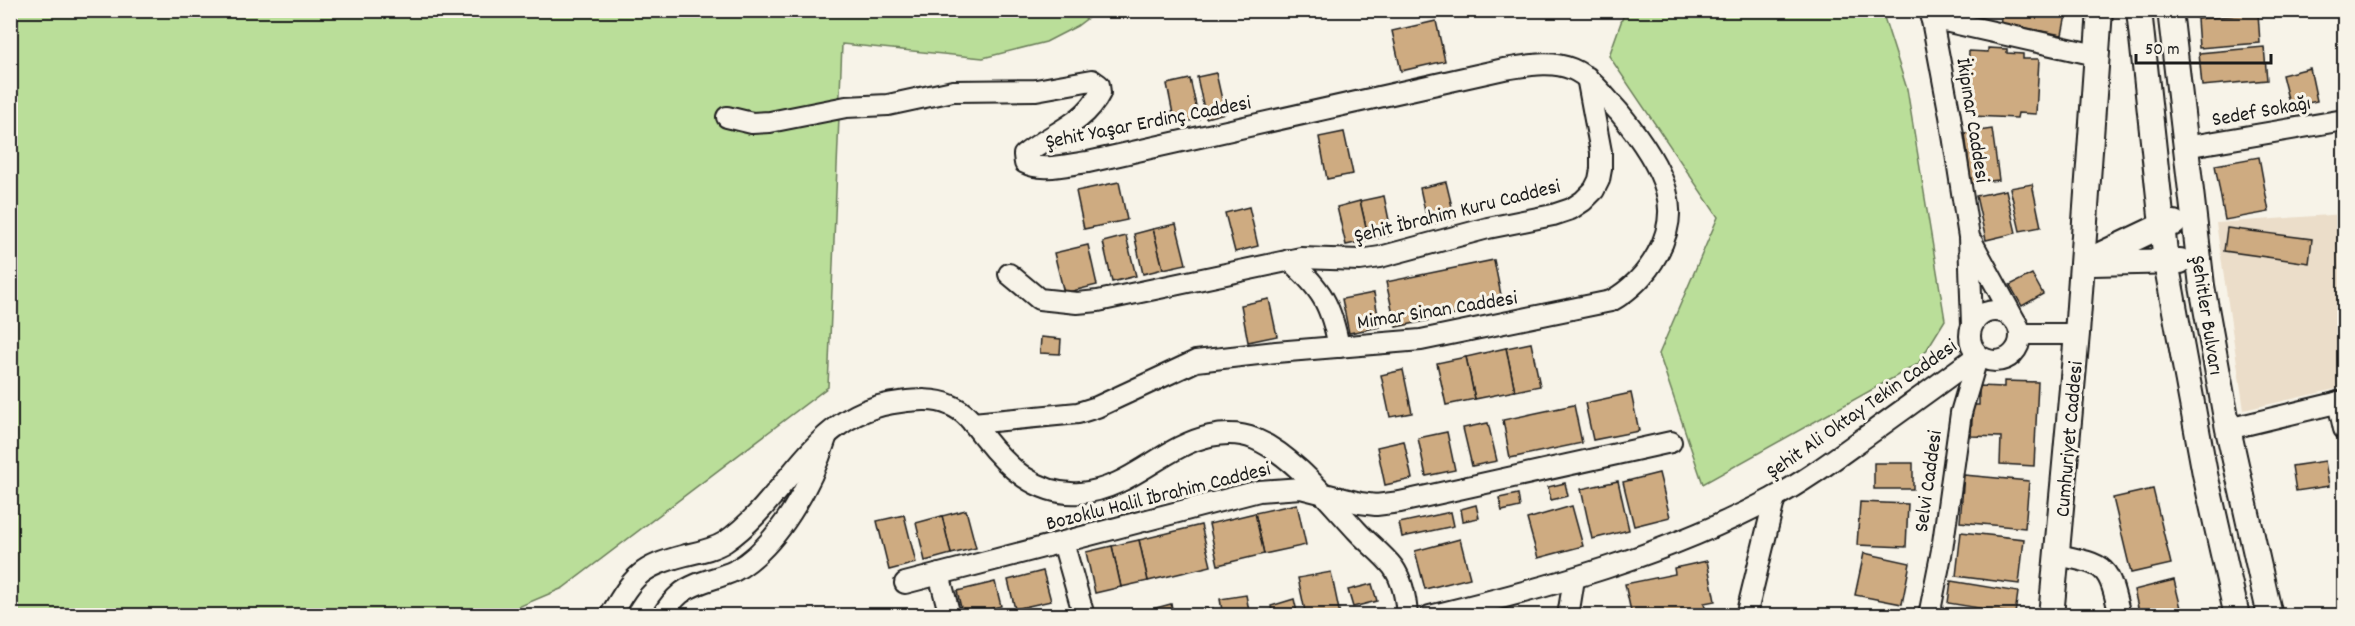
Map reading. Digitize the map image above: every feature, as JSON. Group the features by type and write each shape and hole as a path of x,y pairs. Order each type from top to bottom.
{"main road":[{"name":"Cumhuriyet Caddesi","path":"2051,615 2083,263 2100,10"},
{"name":"Şehitler Bulvarı","path":"2139,10 2160,226 2205,474 2237,615"},
{"name":"Şehitler Bulvarı","path":"2170,10 2199,258 2228,429 2270,615"},
{"path":"2083,263 2160,226 2194,220"},
{"path":"2083,263 2166,262 2199,258"}],"street":[{"path":"1930,14 2096,56"},
{"name":"İkipınar Caddesi","path":"1930,14 1950,116 1969,237 1972,325"},
{"name":"Şehit Yaşar Erdinç Caddesi","path":"727,117 752,123 770,122 846,107 888,105 953,91 1036,90 1092,80 1099,85 1100,93 1095,104 1079,118 1024,155 1025,163 1032,166 1043,166 1088,162 1504,69 1557,64 1587,77"},
{"name":"Şehit İbrahim Kuru Caddesi","path":"1009,274 1039,299 1077,303 1143,293 1289,260 1322,258 1360,260 1380,257 1488,228 1553,215 1583,201 1594,190 1599,180 1600,143 1587,77"},
{"name":"Mimar Sinan Caddesi","path":"973,423 1078,413 1097,407 1196,361 1421,340 1611,301 1637,284 1656,257 1668,219 1666,190 1644,147 1625,119 1587,77"},
{"name":"Sedef Sokağı","path":"2185,147 2344,120"},
{"name":"İkipınar Caddesi","path":"1969,237 2018,326"},
{"path":"1289,260 1304,273 1324,298 1331,312 1339,347"},
{"path":"2018,326 2016,351 2003,361 1994,362 1978,355 1970,341 1972,325 1977,318 1992,310 2000,311 2018,326 2077,334"},
{"name":"Şehit Ali Oktay Tekin Caddesi","path":"1430,615 1574,579 1673,545 1719,525 1775,497 1817,472 1978,355"},
{"name":"Selvi Caddesi","path":"1929,615 1942,550 1961,413 1978,355"},
{"path":"610,615 635,578 646,568 722,544 742,529 828,433 849,417 867,409 912,400 950,404 963,412 996,453 1016,473 1035,484 1059,492 1079,493 1098,490 1121,481 1191,441 1230,433 1252,437 1267,445 1323,493 1393,568 1402,586 1407,615"},
{"path":"2228,429 2341,401 2344,429"},
{"path":"662,615 680,593 735,570 752,559 766,544 792,511 809,483 828,433"},
{"name":"Bozoklu Halil İbrahim Caddesi","path":"905,583 1259,491 1301,488 1376,505 1400,502 1671,442"},
{"path":"1746,615 1775,497"},
{"path":"1064,542 1084,615"},
{"path":"2057,555 2088,561 2107,572 2120,615"},
{"path":"939,574 950,615"},
{"path":"1568,615 1574,579"}],"shaded area":[{"path":"2344,214 2344,387 2244,410 2216,223"}],"green space":[{"path":"10,11 1097,11 1077,26 1046,42 983,58 842,44 828,387 563,588 497,616 11,615"},
{"path":"1625,11 1882,11 1907,89 1945,320 1918,364 1703,484 1659,354 1718,217 1609,56"}],"building":[{"path":"2003,10 2067,10 2062,35 2000,23"},
{"path":"2258,13 2260,43 2199,48 2197,19"},
{"path":"1436,21 1445,61 1401,71 1392,31"},
{"path":"2264,47 2267,80 2202,86 2199,53"},
{"path":"1988,48 2007,49 2007,53 2023,54 2023,59 2039,59 2036,114 2018,113 2017,118 1972,116 1973,91 1967,90 1969,51 1988,52"},
{"path":"2310,68 2317,101 2290,107 2282,75"},
{"path":"1216,73 1225,113 1206,118 1197,77"},
{"path":"1190,79 1199,119 1175,124 1167,84"},
{"path":"1992,129 1999,180 1971,183 1965,133"},
{"path":"1344,132 1353,174 1327,179 1319,137"},
{"path":"2259,157 2269,212 2225,220 2215,165"},
{"path":"1119,182 1127,220 1084,229 1076,191"},
{"path":"1446,182 1455,219 1428,225 1420,188"},
{"path":"2032,184 2041,227 2020,231 2010,188"},
{"path":"2006,190 2016,233 1986,240 1976,196"},
{"path":"1384,196 1392,235 1369,240 1360,201"},
{"path":"1360,201 1369,240 1346,245 1337,207"},
{"path":"1249,207 1258,246 1235,252 1225,213"},
{"path":"1176,224 1186,264 1163,269 1153,229"},
{"path":"2227,228 2312,239 2309,263 2224,251"},
{"path":"1153,229 1163,269 1143,274 1134,234"},
{"path":"1126,236 1136,276 1112,282 1103,242"},
{"path":"1088,245 1097,285 1064,293 1054,253"},
{"path":"1494,260 1503,305 1396,327 1386,282"},
{"path":"2032,274 2043,294 2022,306 2010,285"},
{"path":"1374,293 1380,327 1349,333 1342,299"},
{"path":"1269,299 1277,336 1248,342 1241,305"},
{"path":"1041,337 1061,339 1060,354 1040,353"},
{"path":"1531,343 1540,386 1515,391 1506,348"},
{"path":"1506,348 1515,391 1475,399 1466,357"},
{"path":"1466,357 1475,399 1446,405 1437,363"},
{"path":"1403,370 1412,413 1390,417 1381,375"},
{"path":"2004,381 2038,382 2034,466 2000,464 2001,437 1971,436 1973,405 1979,405 1979,386 2004,387"},
{"path":"1631,393 1639,431 1593,440 1585,403"},
{"path":"1574,405 1582,443 1510,458 1503,420"},
{"path":"1488,423 1497,461 1472,466 1463,428"},
{"path":"1447,432 1455,470 1426,476 1418,438"},
{"path":"1404,441 1412,479 1385,485 1377,447"},
{"path":"2325,461 2329,486 2296,491 2292,466"},
{"path":"1874,463 1913,463 1913,489 1874,489"},
{"path":"1659,473 1670,517 1634,526 1623,482"},
{"path":"1964,475 2029,481 2025,528 1960,522"},
{"path":"1618,481 1629,530 1592,539 1581,489"},
{"path":"1565,483 1568,496 1551,500 1548,487"},
{"path":"2153,489 2171,564 2131,573 2113,498"},
{"path":"1518,494 1520,507 1502,511 1499,498"},
{"path":"1860,502 1908,504 1906,547 1857,545"},
{"path":"1297,504 1306,545 1264,554 1255,513"},
{"path":"1476,505 1479,518 1463,521 1461,509"},
{"path":"1572,506 1583,546 1538,558 1527,519"},
{"path":"966,510 976,548 951,554 942,516"},
{"path":"1451,512 1454,526 1402,537 1399,523"},
{"path":"1255,513 1264,554 1218,565 1209,524"},
{"path":"904,515 916,563 889,570 877,521"},
{"path":"942,516 951,554 925,561 916,523"},
{"path":"1201,525 1211,566 1148,581 1139,540"},
{"path":"1961,532 2024,539 2019,584 1956,576"},
{"path":"1460,539 1470,578 1425,589 1415,551"},
{"path":"1139,540 1148,581 1121,587 1112,546"},
{"path":"1112,546 1121,587 1095,593 1086,552"},
{"path":"1864,553 1910,563 1902,604 1855,595"},
{"path":"1707,561 1715,601 1704,603 1707,616 1632,616 1625,584 1675,574 1674,568"},
{"path":"1043,571 1051,601 1015,609 1008,580"},
{"path":"1331,572 1340,615 1306,616 1298,578"},
{"path":"2174,580 2183,616 2140,616 2134,590"},
{"path":"1951,581 2018,592 2015,614 1948,603"},
{"path":"995,582 1001,606 963,616 957,591"},
{"path":"1372,584 1377,601 1353,607 1348,590"},
{"path":"1246,595 1250,616 1223,616 1220,599"},
{"path":"1294,599 1298,616 1273,616 1271,606"},
{"path":"1171,604 1174,616 1142,616 1141,612"},
{"path":"1213,608 1215,616 1187,616 1187,613"}]}
